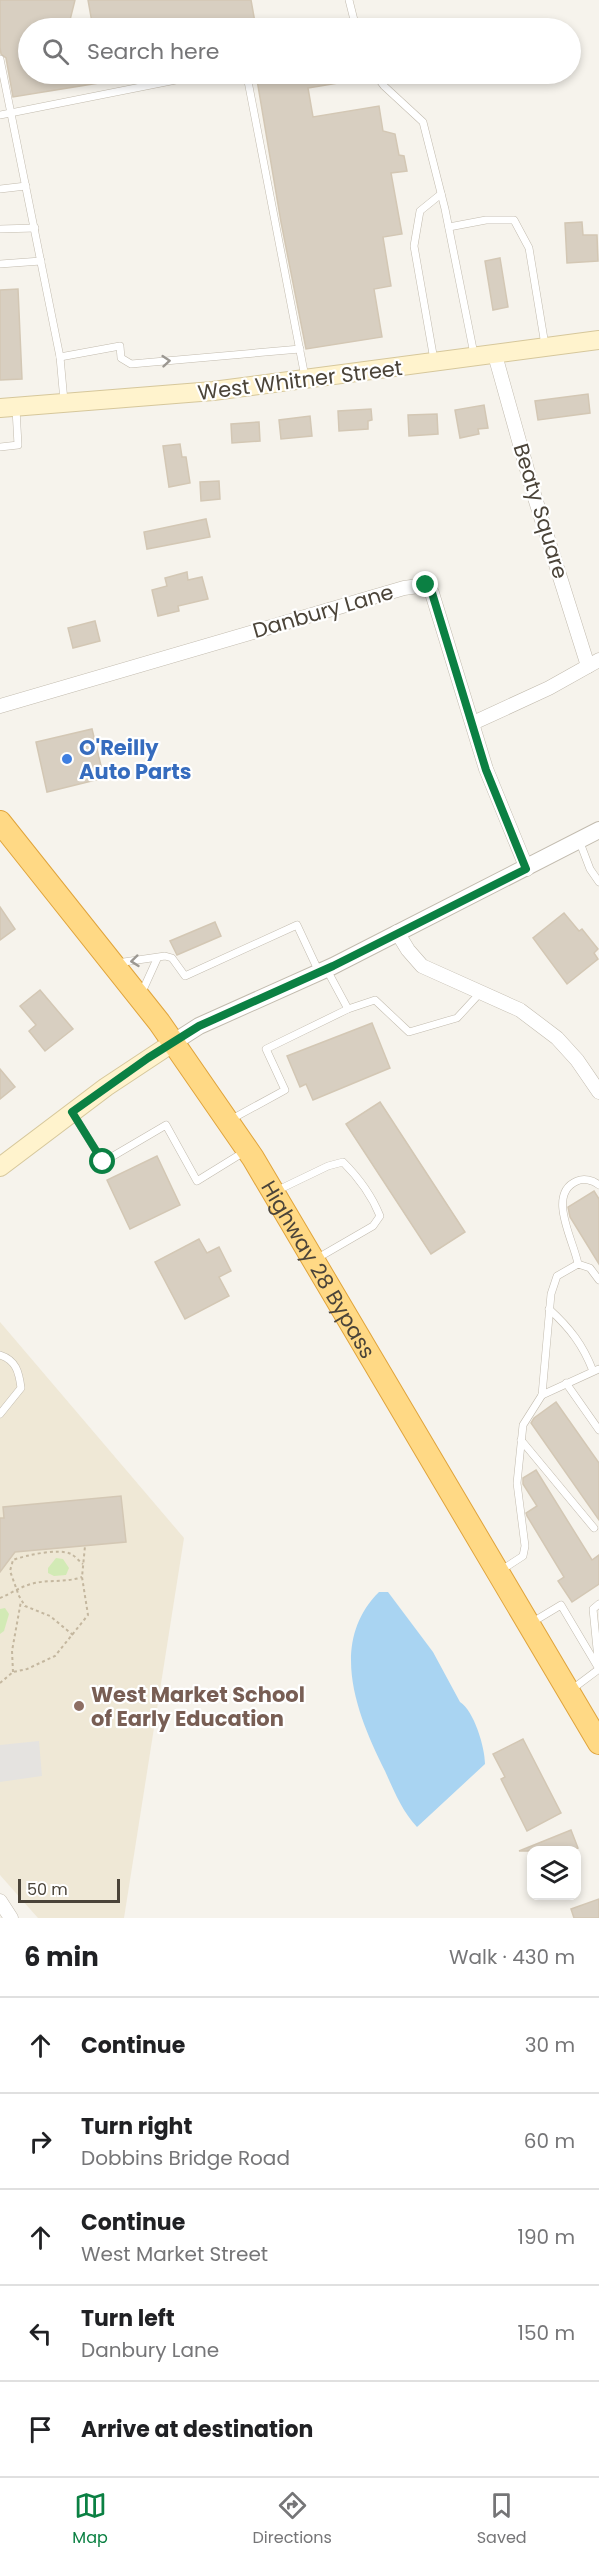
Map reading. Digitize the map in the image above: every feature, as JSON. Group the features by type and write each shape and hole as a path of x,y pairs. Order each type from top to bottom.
{"highway":[{"name":"Highway 28 Bypass","path":"3,833 140,998 174,1042 248,1150 599,1743"}],"main road":[{"name":"West Whitner Street","path":"8,407 213,392 599,340"},
{"path":"0,1167 72,1112 174,1042"}],"street":[{"name":"Beaty Square","path":"473,723 549,688 594,663 535,498 495,355"},
{"name":"Danbury Lane","path":"0,706 404,588 426,585 432,593 486,770 526,869"},
{"path":"174,1042 199,1026 323,970 599,830"},
{"path":"397,932 408,950 422,966 520,1010 557,1038 597,1087"},
{"path":"0,1901 11,1918"}],"lane":[{"path":"349,0 354,18"},
{"path":"0,59 60,357 64,404"},
{"path":"0,115 156,84"},
{"path":"249,84 306,380"},
{"path":"382,84 423,122 441,194 475,357"},
{"path":"0,189 26,186"},
{"path":"434,363 414,246 420,211 441,194"},
{"path":"448,227 486,220 514,220 529,248 546,347"},
{"path":"0,229 35,228"},
{"path":"0,264 41,261"},
{"path":"60,357 120,346 122,358 131,364 300,349"},
{"path":"0,447 18,445 8,407"},
{"path":"579,840 590,869 599,882"},
{"path":"113,964 165,956 172,958 185,976 297,926 348,1009"},
{"path":"140,998 157,959"},
{"path":"228,1121 285,1090 266,1049 348,1009 375,1000 409,1032 457,1018 480,993"},
{"path":"72,1112 103,1162 166,1125 197,1181 248,1150"},
{"path":"273,1192 328,1166 343,1162 355,1174 375,1203 380,1216 373,1226 314,1261"},
{"path":"578,1264 564,1221 561,1201 566,1190 578,1180 592,1180 599,1185"},
{"path":"498,1572 523,1556 525,1546 516,1482 523,1425 542,1395 551,1293 557,1276 578,1264 590,1268 599,1280"},
{"path":"542,1395 596,1370 584,1347 566,1325 549,1310"},
{"path":"0,1355 10,1358 19,1372 21,1388 0,1414"},
{"path":"566,1383 599,1430"},
{"path":"521,1440 594,1528"},
{"path":"599,1604 593,1609 599,1669"},
{"path":"529,1624 561,1605 599,1669"},
{"path":"568,1691 599,1669"}],"path":[{"path":"0,1683 13,1672 27,1669 55,1656 88,1615 82,1577 85,1546"},
{"path":"74,1635 50,1616 25,1606 10,1571 13,1560 24,1556 50,1553 71,1554 83,1564"},
{"path":"0,1598 32,1583 59,1579 70,1581 82,1577"},
{"path":"13,1672 12,1651 21,1599"}],"shaded area":[{"name":"West Market School of Early Education","path":"0,1322 184,1538 124,1918 38,1918 0,1875"},
{"path":"39,1741 42,1776 0,1782 0,1745"}],"green space":[{"path":"56,1558 63,1559 69,1568 66,1575 54,1576 48,1573 48,1568"},
{"path":"5,1608 9,1614 4,1631 0,1634 0,1609"}],"water":[{"path":"379,1592 388,1592 433,1652 460,1702 474,1721 481,1739 484,1757 485,1764 417,1827 399,1800 365,1727 352,1680 351,1656 354,1634 363,1612"}],"building":[{"path":"0,0 75,0 70,18 18,18 18,84 93,84 13,97 6,58 1,54"},
{"path":"88,0 251,0 254,18 91,18"},
{"path":"258,84 332,84 308,88 313,117 379,106 383,131 395,134 399,155 404,156 407,171 391,173 402,234 383,237 391,286 374,289 382,337 306,349 281,222"},
{"path":"582,222 583,235 597,235 598,261 567,263 565,223"},
{"path":"500,258 508,307 493,310 485,261"},
{"path":"18,289 22,379 0,380 0,290"},
{"path":"588,394 590,413 538,420 535,401"},
{"path":"484,405 488,428 478,429 479,434 460,438 455,410"},
{"path":"371,409 372,420 368,421 368,429 339,431 338,411"},
{"path":"437,414 438,434 409,436 408,415"},
{"path":"310,416 312,436 281,439 279,420"},
{"path":"259,422 260,441 232,443 231,424"},
{"path":"180,444 182,457 186,457 190,483 169,487 163,446"},
{"path":"219,481 220,499 201,501 200,482"},
{"path":"206,519 210,537 147,549 144,532"},
{"path":"187,572 188,580 202,577 208,599 178,606 179,611 158,616 152,590 167,586 165,578"},
{"path":"95,621 100,641 73,648 68,628"},
{"path":"92,729 104,778 47,792 36,742"},
{"path":"0,907 15,929 0,940"},
{"path":"564,913 579,931 582,929 598,949 594,953 598,959 567,984 533,938"},
{"path":"215,922 221,936 177,955 170,941"},
{"path":"40,990 73,1029 45,1051 29,1031 36,1025 20,1006"},
{"path":"372,1023 390,1068 313,1100 306,1084 300,1087 287,1056"},
{"path":"0,1069 15,1087 0,1099"},
{"path":"380,1102 465,1232 431,1254 346,1124"},
{"path":"157,1156 180,1205 130,1229 107,1180"},
{"path":"594,1191 599,1199 599,1264 570,1217 568,1207"},
{"path":"199,1239 207,1253 219,1247 231,1271 219,1277 229,1296 185,1319 155,1262"},
{"path":"556,1402 599,1463 599,1520 531,1423 534,1418"},
{"path":"536,1470 592,1560 599,1555 599,1584 572,1602 558,1581 564,1577 526,1513 537,1506 523,1484 523,1478"},
{"path":"121,1496 126,1542 15,1552 0,1572 0,1518 4,1518 3,1507"},
{"path":"523,1739 561,1813 527,1831 501,1779 505,1777 493,1754"},
{"path":"571,1830 577,1846 531,1846"},
{"path":"599,1899 599,1918 574,1918 571,1909"}],"place":[{"name":"O'Reilly Auto Parts","path":"67,759"},
{"name":"West Market School of Early Education","path":"79,1706"}],"route":[{"path":"103,1162 72,1112 106,1087 199,1026 333,966 526,869 486,770 454,660 432,593 426,585"}]}
